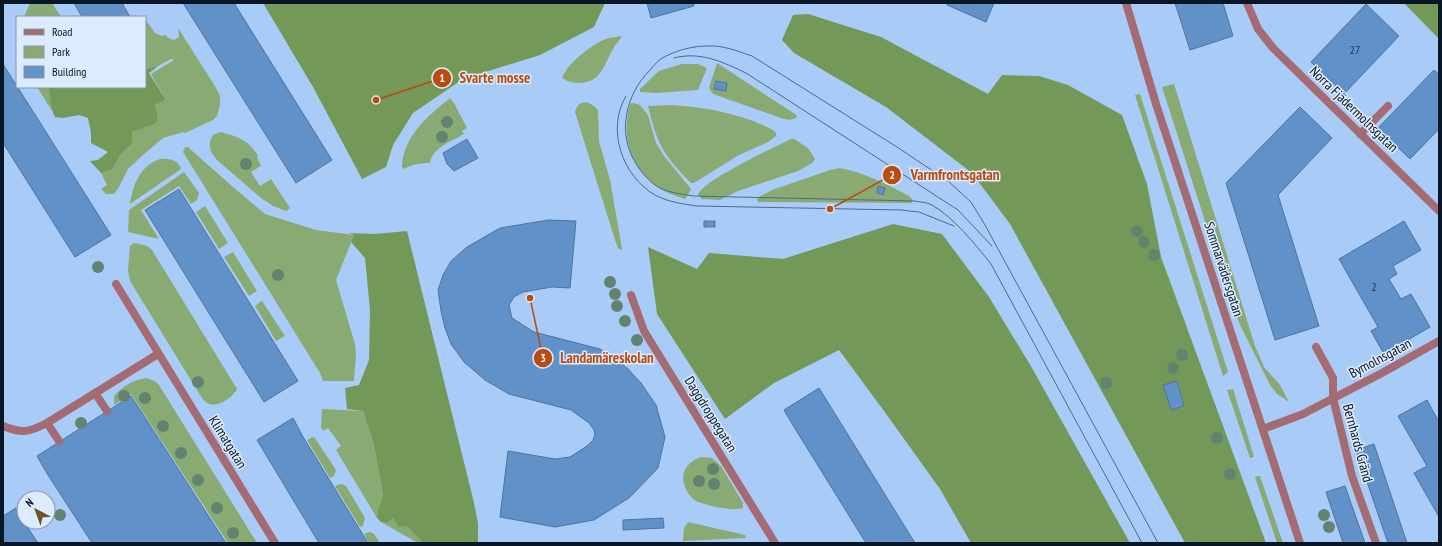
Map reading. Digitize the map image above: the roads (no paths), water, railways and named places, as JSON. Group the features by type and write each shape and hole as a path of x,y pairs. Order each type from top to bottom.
{"street":[{"name":"Sommarvädersgatan","path":"1126,3 1156,104 1264,429 1300,543"},
{"name":"Norra Fjädermolnsgatan","path":"1247,3 1258,30 1273,48 1439,211"},
{"path":"1360,134 1388,106"},
{"name":"Klimatgatan","path":"116,284 275,543"},
{"name":"Daggdroppegatan","path":"631,295 644,331 775,543"},
{"name":"Bymolnsgatan","path":"1333,398 1439,341"},
{"path":"1316,347 1333,378 1333,398"},
{"path":"3,426 12,430 30,431 47,423 94,392 158,354"},
{"path":"94,392 107,411"},
{"name":"Bernhards Gränd","path":"1264,429 1303,414 1333,398 1352,476 1376,543"},
{"path":"47,423 59,441"}],"tram line":[{"path":"1142,543 991,264 956,224 932,205 914,201 693,196 660,188 640,170 629,150 626,138 627,114 630,102 635,90 655,64 664,57 676,52 702,46 724,47 752,56 897,147 948,181 971,202 985,225 1158,543"},
{"path":"674,58 684,56 702,57 729,65 746,73 958,210 992,246"},
{"path":"626,96 620,109 617,123 621,151 626,164 643,187 655,195 665,199 697,206 901,210 919,212 954,226"}],"place":[{"name":"Svarte mosse","path":"376,100"},
{"name":"Varmfrontsgatan","path":"830,209"},
{"name":"Landamäreskolan","path":"530,298"}]}
